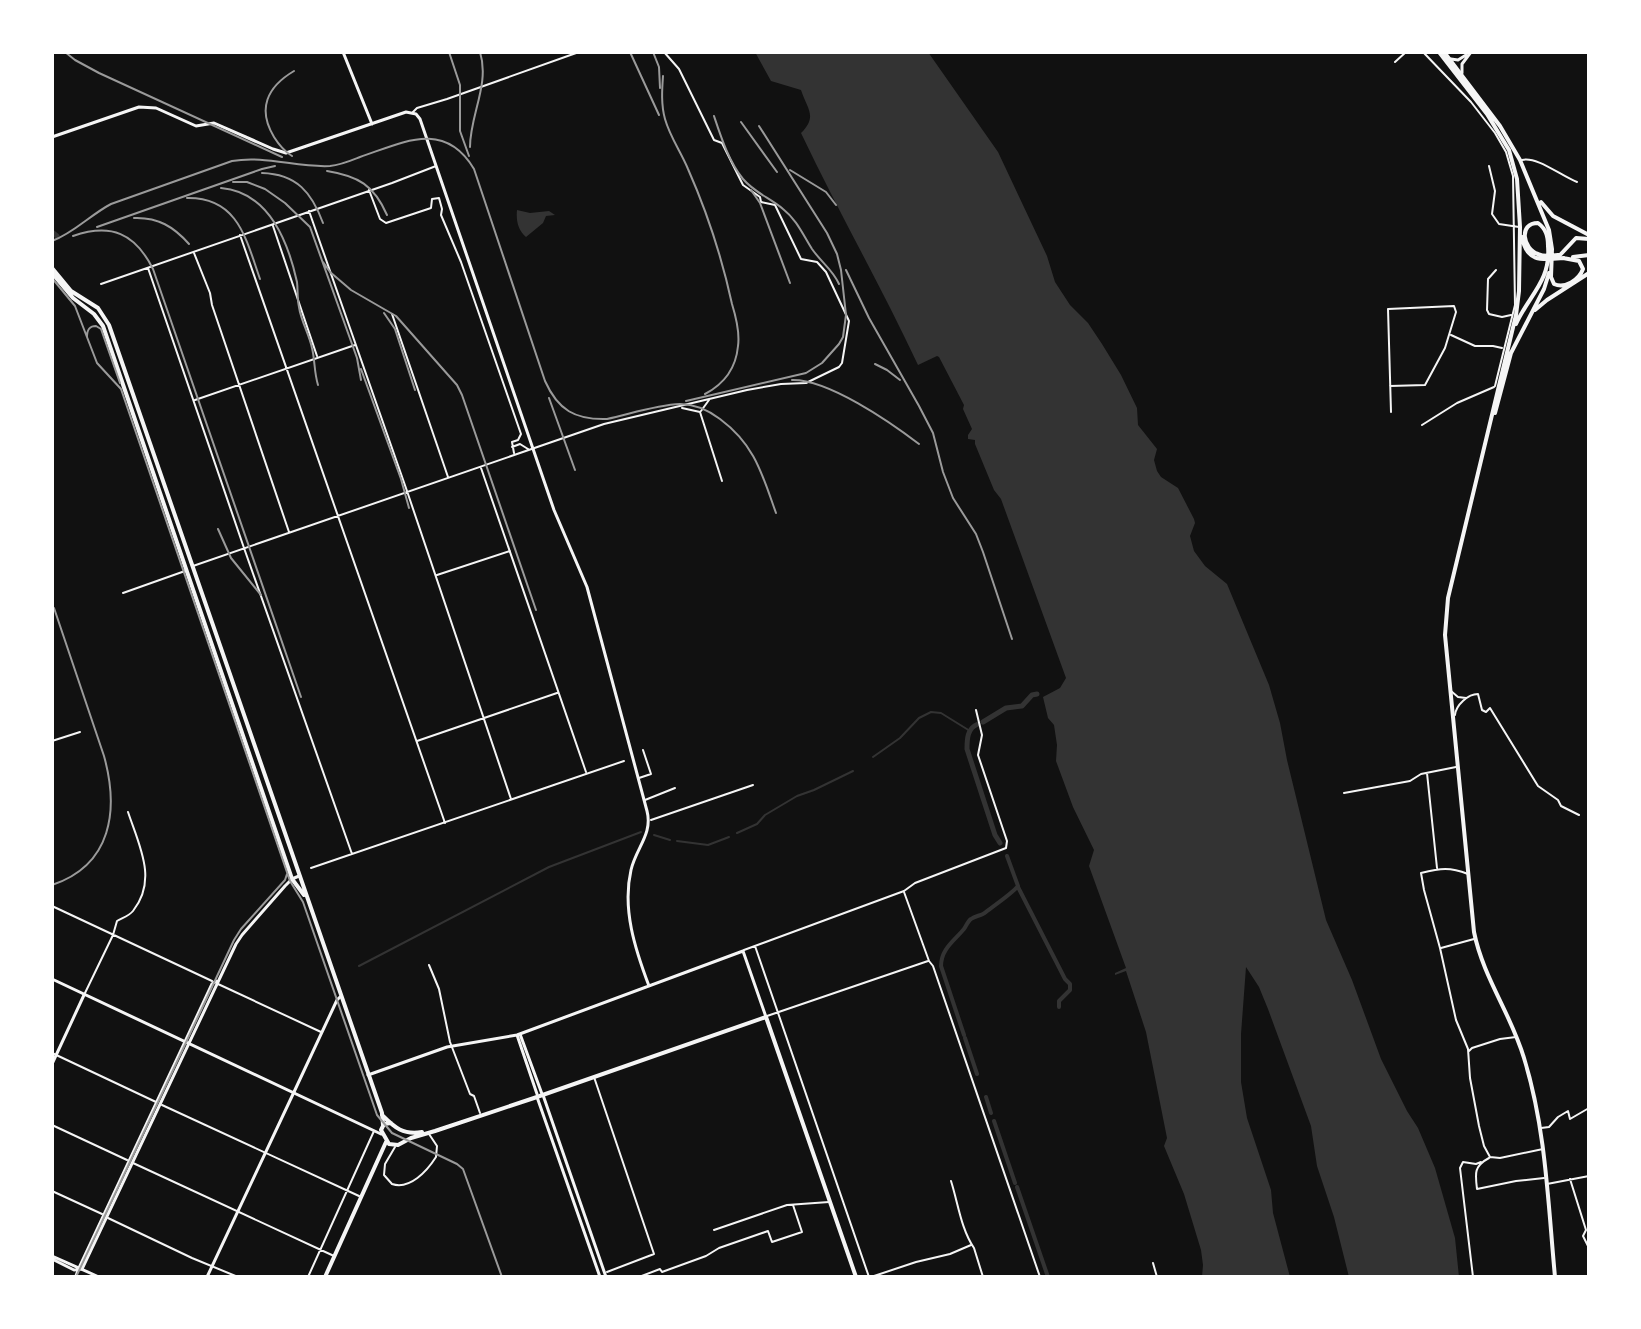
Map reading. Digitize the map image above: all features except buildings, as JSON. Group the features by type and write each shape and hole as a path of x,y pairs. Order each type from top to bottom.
{"main road":[{"path":"1442,52 1495,126 1512,156 1517,179 1519,291 1510,341"},
{"path":"1454,68 1500,126 1520,160 1549,230 1549,267 1544,289 1508,360 1447,607 1445,635 1475,939 1528,1069 1544,1149 1555,1277"},
{"path":"1535,193 1549,213 1589,237"},
{"path":"1550,248 1543,226 1535,222 1528,225 1525,232 1530,250 1544,256 1560,255 1576,238 1589,237"},
{"path":"1517,227 1523,245 1539,259 1589,254"},
{"path":"1567,248 1572,255 1589,254"},
{"path":"1549,267 1551,279 1556,285 1564,286 1576,279 1582,271 1582,264 1563,258"},
{"path":"1487,440 1506,349 1519,316 1549,267"},
{"path":"52,270 100,322 117,357 189,569 204,624 278,815 382,1115 383,1151 325,1277"},
{"path":"1529,318 1542,304 1589,273"},
{"path":"189,569 211,622 292,879 306,896"},
{"path":"204,624 211,622"},
{"path":"271,817 278,815"},
{"path":"383,1151 411,1138 766,1017 856,1277"},
{"path":"382,1115 409,1133 427,1131 539,1095"},
{"path":"382,1126 391,1123"},
{"path":"401,1130 401,1143"},
{"path":"384,1138 394,1146"}],"street":[{"path":"343,52 372,124"},
{"path":"52,137 145,106 196,126 214,123 286,153 579,52"},
{"path":"123,593 289,532 615,421 781,384 806,383 836,370 842,363 850,325 826,272 817,262 801,259 775,205 761,202 760,197 743,185 722,143 714,140 679,69 664,52"},
{"path":"1395,62 1406,52"},
{"path":"1423,52 1471,102 1506,152 1513,182 1517,227 1499,224 1492,214 1495,191 1489,166"},
{"path":"1442,52 1454,60 1468,53"},
{"path":"1454,68 1468,53"},
{"path":"1466,80 1461,67 1468,53"},
{"path":"412,112 420,119 531,449 587,587 650,820 633,862 629,888 632,934 649,986"},
{"path":"1520,160 1535,160 1577,182"},
{"path":"101,284 436,166"},
{"path":"369,190 380,219 386,223 431,208 431,200 439,198 441,215 461,262 521,434 518,440 512,442 514,454"},
{"path":"309,211 511,799"},
{"path":"272,224 317,357"},
{"path":"240,235 445,823"},
{"path":"193,252 210,293 289,532"},
{"path":"148,268 352,854"},
{"path":"1450,335 1475,346 1506,349 1514,315 1493,316 1487,310 1488,279 1496,270"},
{"path":"1390,386 1425,385 1450,335 1456,312 1454,306 1388,309 1390,386 1391,412"},
{"path":"392,314 448,478"},
{"path":"194,400 355,344"},
{"path":"1422,425 1457,403 1497,387"},
{"path":"700,412 709,399"},
{"path":"679,407 700,412"},
{"path":"700,412 722,481"},
{"path":"512,447 520,444 531,449"},
{"path":"480,466 586,773"},
{"path":"436,576 510,551"},
{"path":"1450,691 1467,699"},
{"path":"417,741 559,692"},
{"path":"1454,728 1455,710 1459,704 1478,694 1482,710 1486,712 1490,708 1538,786 1558,800 1561,806 1579,815"},
{"path":"1452,703 1459,704"},
{"path":"368,1075 452,1046 519,1035 904,891 915,883 1001,851 1007,846 1007,841 978,755 982,738 976,710"},
{"path":"52,741 80,732"},
{"path":"638,779 651,774 643,750"},
{"path":"311,868 624,761"},
{"path":"1344,793 1410,781 1427,773 1458,767"},
{"path":"1427,773 1437,870"},
{"path":"650,820 753,785"},
{"path":"644,800 675,788"},
{"path":"52,1064 117,921 133,911 147,884 140,847 128,812"},
{"path":"1468,874 1452,868 1421,873 1456,1020 1469,1053 1470,1078 1479,1126 1490,1157"},
{"path":"77,1277 187,1042 242,935 292,879 299,876"},
{"path":"904,891 943,994 1040,1277"},
{"path":"52,906 322,1032"},
{"path":"1440,948 1475,939"},
{"path":"755,946 870,1277 971,1245"},
{"path":"743,951 766,1017 929,961"},
{"path":"429,965 439,989 452,1046 480,1113"},
{"path":"52,979 373,1129 384,1138"},
{"path":"207,1277 340,997"},
{"path":"519,1035 602,1276"},
{"path":"1469,1053 1472,1048 1517,1037"},
{"path":"1467,1045 1472,1048"},
{"path":"54,1054 361,1197"},
{"path":"593,1076 654,1254 594,1277"},
{"path":"1541,1128 1549,1127 1568,1111 1570,1119 1589,1108"},
{"path":"52,1125 334,1256"},
{"path":"308,1277 373,1129 382,1126"},
{"path":"374,1170 380,1168 395,1186 401,1187 411,1182 436,1157 437,1146 428,1133"},
{"path":"384,1172 394,1146"},
{"path":"1473,1277 1460,1168 1463,1162 1476,1164 1490,1157 1500,1158 1544,1149"},
{"path":"1481,1162 1476,1171 1477,1189 1516,1181 1589,1176"},
{"path":"1570,1179 1586,1230 1583,1236 1589,1245"},
{"path":"951,1181 983,1277"},
{"path":"52,1191 238,1277"},
{"path":"714,1230 777,1208 830,1201"},
{"path":"639,1277 694,1261 719,1248 768,1231 772,1242 802,1232 793,1205"},
{"path":"52,1258 99,1277"},
{"path":"1153,1263 1157,1277"}],"shaded area":[{"path":"755,52 928,52 998,152 1047,256 1055,282 1070,305 1088,323 1121,375 1137,408 1138,425 1157,449 1154,460 1157,471 1178,488 1194,519 1190,536 1194,551 1205,566 1227,584 1269,685 1326,920 1381,1059 1418,1128 1435,1168 1455,1238 1459,1277 1349,1277 1317,1166 1311,1126 1268,1009 1246,967 1241,1082 1247,1118 1271,1190 1273,1213 1290,1277 1202,1277 1201,1250 1184,1194 1164,1146 1167,1138 1146,1032 1126,971 1115,975 1126,968 1089,866 1094,850 1073,807 1056,761 1054,725 1048,718 1043,697 1060,688 1066,678 1001,499 994,490 975,440 968,439 972,429 964,405 939,357 918,365 815,162 801,133 810,117 801,90 771,81"},
{"path":"517,210 530,213 549,211 555,215 546,216 543,223 526,237 518,225"}],"waterway":[{"path":"52,232 57,236"},
{"path":"983,722 1006,708 1022,706 1037,694"},
{"path":"873,757 900,738 919,718 931,712 941,713 970,731"},
{"path":"978,724 970,731 967,749 1000,843"},
{"path":"737,833 757,824 765,815 797,796 853,771"},
{"path":"359,966 549,867 641,832"},
{"path":"654,835 670,840"},
{"path":"677,841 708,845 729,837"},
{"path":"964,1035 941,966 942,960 946,950 970,920 983,914 1018,886 1007,856"},
{"path":"1018,887 1070,984 1070,990 1059,1001 1059,1007"},
{"path":"965,1038 977,1074"},
{"path":"986,1097 991,1113"},
{"path":"994,1121 1015,1183"},
{"path":"1017,1187 1048,1277"}],"tram line":[{"path":"52,278 75,306 97,363 121,389 290,881 303,902 377,1115 392,1133 463,1169 502,1277"},
{"path":"87,337 92,327 101,329 120,383"},
{"path":"76,1277 234,940 287,874"}],"railway":[{"path":"65,52 99,73 282,157"},
{"path":"449,52 460,85 460,131 469,156"},
{"path":"470,147 483,76 480,52"},
{"path":"630,52 659,115"},
{"path":"653,52 659,67 660,88"},
{"path":"292,156 274,137 266,108 277,84 294,71"},
{"path":"663,76 665,119 708,218 738,330 737,354 732,368 718,385 705,394"},
{"path":"714,116 730,157 743,179 792,218 839,284"},
{"path":"741,122 777,172"},
{"path":"686,401 806,373 822,363 843,337 846,315 837,254 759,126"},
{"path":"52,241 111,204 232,161 330,166 407,141 422,139 449,144 474,169 545,381 562,406 577,415 596,419 680,404 706,410 742,439 761,473 776,513"},
{"path":"97,227 275,166"},
{"path":"790,170 826,192 836,205"},
{"path":"327,171 364,184 376,196 387,215"},
{"path":"262,173 285,177 302,187 323,223"},
{"path":"233,182 247,182 265,189 310,227 357,358 361,380"},
{"path":"221,188 252,199 264,209 282,235 297,282 300,312 312,348 318,385"},
{"path":"751,190 760,203 790,283"},
{"path":"187,198 204,200 229,213 244,236 260,279"},
{"path":"134,218 165,224 189,244"},
{"path":"73,236 99,231 120,234 138,247 153,269 301,697"},
{"path":"323,262 351,290 396,316 457,385 536,610"},
{"path":"846,270 933,433 943,472 953,498 976,534 1012,639"},
{"path":"384,313 395,329 415,390"},
{"path":"875,364 900,380"},
{"path":"361,369 409,508"},
{"path":"792,380 823,386 840,394 919,444"},
{"path":"549,398 575,470"},
{"path":"218,529 231,558 261,595"},
{"path":"52,885 72,876 88,864 99,850 106,833 111,796 104,756 54,608"}]}
